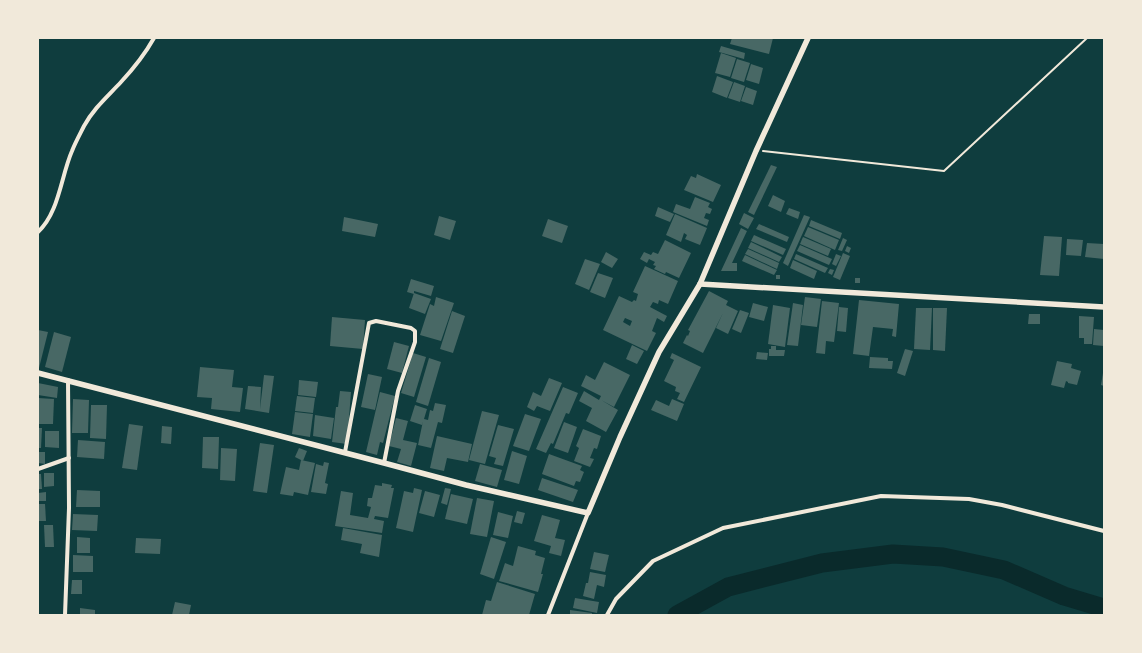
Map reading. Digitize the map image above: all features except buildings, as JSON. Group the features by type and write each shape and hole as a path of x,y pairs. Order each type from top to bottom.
{"street":[{"path":"38,232 49,219 72,151 85,125 98,104 121,82 146,52 154,38"},
{"path":"548,615 620,437 659,352 700,284 756,151 808,38"},
{"path":"700,284 1104,307"},
{"path":"345,452 369,323 376,321 411,328 415,331 415,342 398,391 384,463"},
{"path":"38,373 345,452 466,485 588,513"},
{"path":"66,615 69,508 68,380"},
{"path":"38,469 69,458"},
{"path":"607,615 616,599 653,561 723,528 881,496 969,499 1002,505 1104,531"}],"path":[{"path":"756,151 944,171 1087,38"}],"waterway":[{"path":"677,615 728,587 822,563 893,554 943,557 1004,570 1064,596 1104,608"}]}
